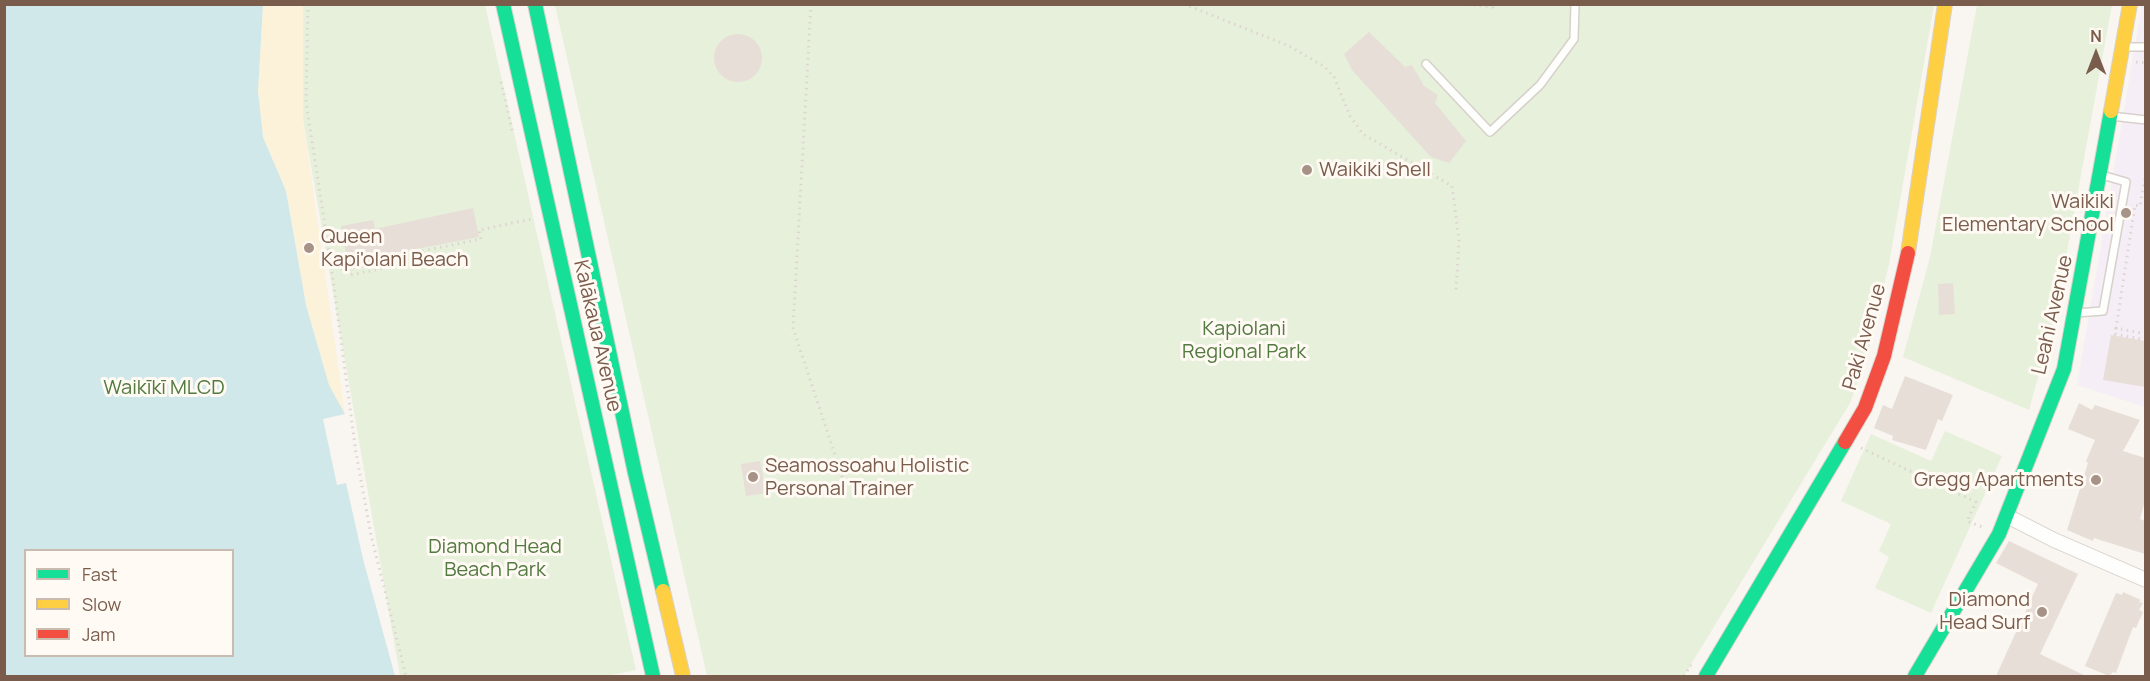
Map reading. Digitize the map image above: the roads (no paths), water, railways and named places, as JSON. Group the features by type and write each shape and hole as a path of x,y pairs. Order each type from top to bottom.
{"street":[{"name":"Kalākaua Avenue","path":"503,4 596,401 653,676"},
{"name":"Kalākaua Avenue","path":"535,4 614,397 683,676"},
{"name":"Paki Avenue","path":"1706,676 1865,408 1884,356 1906,265 1945,4"},
{"name":"Leahi Avenue","path":"1915,676 2007,516 2064,369 2101,175 2130,4"},
{"path":"2007,516 2054,540 2145,580"}],"lane":[{"path":"1426,64 1490,132 1540,86 1574,39 1575,4"},
{"path":"2123,46 2145,47"},
{"path":"2111,116 2145,120"},
{"path":"2076,313 2103,311 2126,182 2101,175"}],"water":[{"name":"Waikīkī MLCD","path":"4,5 263,5 258,91 263,137 286,191 306,305 329,385 345,414 323,419 337,485 346,483 363,559 395,676 5,676"}],"place":[{"name":"Waikiki Shell","path":"1307,170"},
{"name":"Waikiki Elementary School","path":"2126,213"},
{"name":"Queen Kapi'olani Beach","path":"309,248"},
{"name":"Seamossoahu Holistic Personal Trainer","path":"753,477"},
{"name":"Gregg Apartments","path":"2096,480"},
{"name":"Diamond Head Surf","path":"2042,612"}],"park label":[{"name":"Kapiolani Regional Park","path":"1244,340"},
{"name":"Diamond Head Beach Park","path":"495,558"}]}
